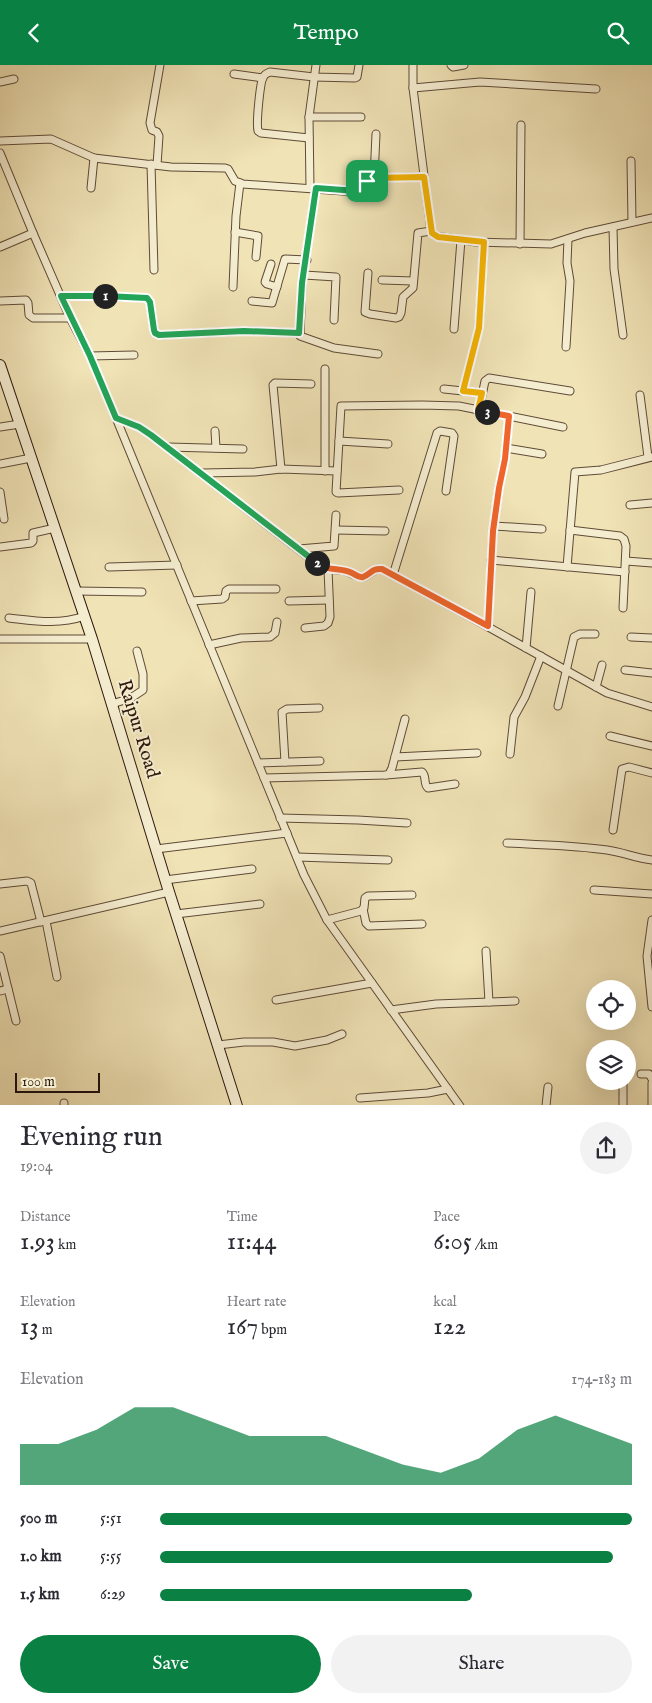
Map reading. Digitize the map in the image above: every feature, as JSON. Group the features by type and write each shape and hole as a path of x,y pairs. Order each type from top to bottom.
{"main road":[{"name":"Raipur Road","path":"0,365 3,385 20,424 85,616 165,880 237,1105"}],"street":[{"path":"154,270 154,165 159,136 152,130 150,123 160,65"},
{"path":"316,65 309,117 313,188 299,333 303,339 328,346 378,354"},
{"path":"309,138 261,133 258,131 259,103 263,78 270,72 314,77 355,78 357,77 359,65"},
{"path":"413,65 413,88 424,177 432,231 438,237 484,242 551,244 652,217"},
{"path":"450,65 453,67 464,65"},
{"path":"234,74 263,78"},
{"path":"0,82 14,79"},
{"path":"413,88 480,82 596,89"},
{"path":"309,117 361,117"},
{"path":"520,244 521,125"},
{"path":"374,178 376,134"},
{"path":"0,141 51,139 94,158 184,168 225,168 228,169 235,181 240,183 357,191 363,189 369,179 424,177"},
{"path":"0,153 70,318 90,356 280,818 327,920 460,1105"},
{"path":"91,188 94,158"},
{"path":"631,161 632,222"},
{"path":"233,287 235,233 240,183"},
{"path":"612,227 614,269 623,335"},
{"path":"368,273 364,309 366,313 399,317 402,299 412,291 418,233 432,231"},
{"path":"0,247 33,233"},
{"path":"235,233 258,237 256,257"},
{"path":"566,347 570,281 567,263 568,239"},
{"path":"454,329 461,240"},
{"path":"463,391 479,328 484,242"},
{"path":"252,301 271,303 274,300 284,259 307,260"},
{"path":"270,264 265,282 277,287"},
{"path":"304,275 336,277 334,320"},
{"path":"382,280 413,281"},
{"path":"61,296 101,295 147,298 150,302 154,330 159,335 244,331 299,333"},
{"path":"0,301 26,300 30,316 33,318 70,318"},
{"path":"90,356 134,355"},
{"path":"325,369 325,471"},
{"path":"478,410 485,381 491,378 570,391"},
{"path":"281,469 273,384 312,384"},
{"path":"444,389 482,393"},
{"path":"567,567 575,472 605,469 650,457 640,395"},
{"path":"399,491 338,493 336,491 341,407 343,405 459,406 563,427"},
{"path":"488,626 494,526 509,416"},
{"path":"116,418 139,427 168,447 322,567 346,571 362,577 374,569 379,569 488,626 614,696 652,707 652,701"},
{"path":"0,427 20,424"},
{"path":"216,431 216,448"},
{"path":"393,575 436,433 440,431 452,433 454,436 446,491"},
{"path":"339,441 388,444"},
{"path":"168,447 243,449"},
{"path":"506,448 542,454"},
{"path":"0,464 31,458"},
{"path":"202,473 255,472 281,469 337,471"},
{"path":"0,491 4,519"},
{"path":"630,505 652,503"},
{"path":"299,549 333,547 336,544 336,515"},
{"path":"494,526 542,529"},
{"path":"0,547 31,543 33,541 33,533 55,528"},
{"path":"336,530 385,531"},
{"path":"570,530 622,537 626,546 623,607"},
{"path":"491,559 625,572"},
{"path":"626,561 652,563"},
{"path":"109,567 177,565"},
{"path":"305,628 324,626 328,623 328,569"},
{"path":"191,601 222,599 225,597 226,591 230,589 276,589"},
{"path":"76,591 142,592"},
{"path":"526,648 531,592"},
{"path":"289,601 329,600"},
{"path":"9,618 54,622 85,616"},
{"path":"209,645 242,638 270,637 275,633 277,622"},
{"path":"558,706 575,636 595,634"},
{"path":"631,637 652,638"},
{"path":"0,639 92,639"},
{"path":"112,704 131,699 143,690 143,674 137,651"},
{"path":"510,754 514,717 525,697 541,656"},
{"path":"596,687 602,665"},
{"path":"625,670 652,673"},
{"path":"285,762 282,712 287,709 319,708"},
{"path":"386,775 391,771 404,719"},
{"path":"610,736 652,746"},
{"path":"395,757 477,753"},
{"path":"258,763 320,761"},
{"path":"612,830 622,769 629,767 652,773"},
{"path":"264,778 386,775 422,772 425,785 428,788 455,784"},
{"path":"280,818 358,819 407,823"},
{"path":"156,849 287,833"},
{"path":"507,843 584,847 608,850 636,858 652,860"},
{"path":"297,857 388,860"},
{"path":"165,880 252,869"},
{"path":"0,884 26,881 31,883 57,977"},
{"path":"594,890 652,894"},
{"path":"0,931 169,892"},
{"path":"412,895 368,896 365,898 363,909 366,923 369,926 422,924"},
{"path":"176,914 260,904"},
{"path":"327,920 359,912 363,909"},
{"path":"652,920 647,956 652,1007"},
{"path":"486,951 489,1001"},
{"path":"0,956 16,1021"},
{"path":"276,1000 372,983"},
{"path":"0,991 8,989"},
{"path":"391,1009 436,1004 515,1001"},
{"path":"218,1045 244,1042 295,1046 327,1040 342,1034"},
{"path":"641,1074 649,1074 652,1079"},
{"path":"652,1083 652,1105"},
{"path":"546,1105 548,1087"},
{"path":"360,1098 428,1093 448,1089"},
{"path":"623,1090 623,1105"}],"route":[{"path":"424,177 432,233 436,237 484,242 479,328 463,391 482,393 478,410 509,416 505,459 493,531 488,626 382,569 374,569 360,577 346,571 325,569 151,435 139,427 116,418 90,356 61,296 101,295 147,298 150,302 154,330 159,335 244,331 299,333 302,283 307,260 316,188 357,191 363,189 367,181 372,178 424,177"}]}
